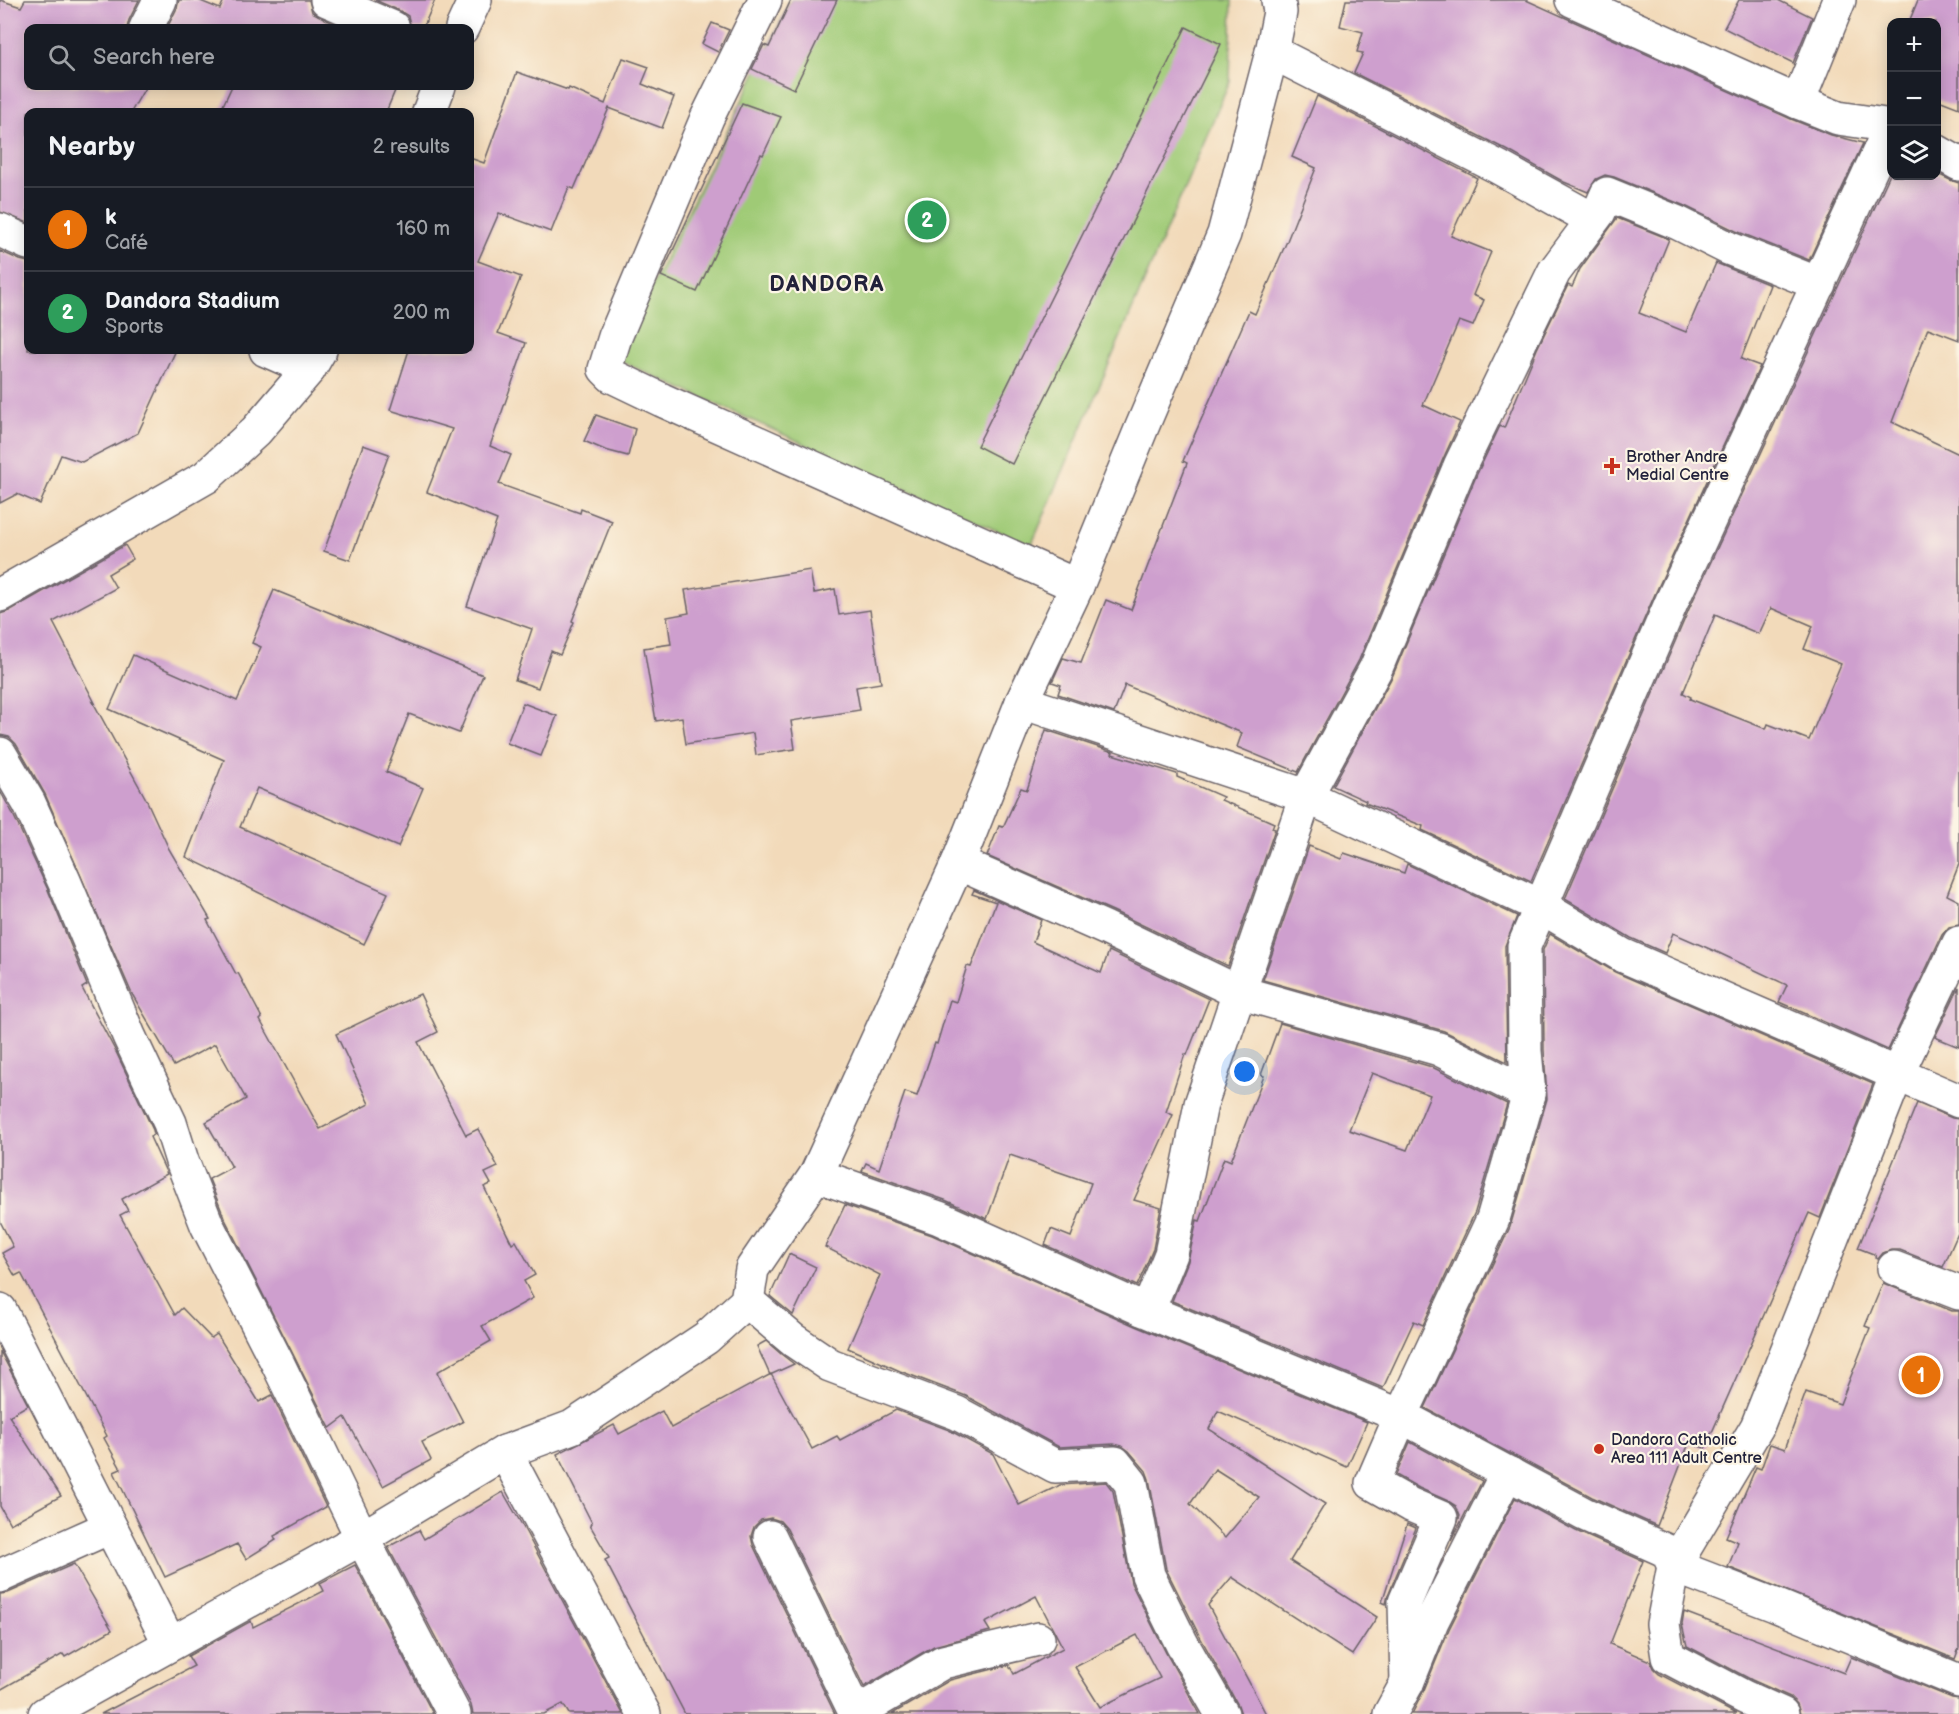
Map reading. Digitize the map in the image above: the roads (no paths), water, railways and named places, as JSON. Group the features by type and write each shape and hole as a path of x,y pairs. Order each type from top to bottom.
{"street":[{"path":"148,24 160,0"},
{"path":"327,0 384,24"},
{"path":"464,24 474,0"},
{"path":"765,0 707,118 615,337 605,369 612,376 662,400 1077,586"},
{"path":"45,1714 362,1538 504,1452 572,1427 706,1338 747,1301 752,1269 816,1175 958,862 1022,702 1077,586 1224,234 1272,52 1280,12 1278,0"},
{"path":"1572,0 1838,118 1887,125"},
{"path":"1798,102 1839,0"},
{"path":"1272,52 1498,167 1592,219"},
{"path":"431,108 437,90"},
{"path":"1407,1683 1405,1602 1441,1518 1411,1506 1372,1483 1494,1219 1529,1094 1524,1051 1524,946 1672,601 1887,135"},
{"path":"1941,154 1959,164"},
{"path":"1142,1309 1153,1298 1171,1254 1200,1104 1306,796 1376,668 1460,466 1554,272 1599,212 1607,194 1678,223 1728,248 1819,284"},
{"path":"0,230 24,241"},
{"path":"0,596 206,477 256,431 314,359 287,354"},
{"path":"1022,702 1306,796 1540,906 1622,955 1959,1101"},
{"path":"0,754 29,802 65,883 129,1036 170,1123 207,1225 278,1364 362,1538 454,1714"},
{"path":"958,862 1105,928 1238,992 1439,1049 1529,1094"},
{"path":"1782,1714 1740,1706 1668,1657 1662,1624 1674,1566 1757,1427 1897,1074 1959,943"},
{"path":"816,1175 939,1218 1142,1309 1401,1416 1584,1514 1667,1551 1674,1566 1959,1681"},
{"path":"1893,1268 1959,1293"},
{"path":"747,1301 793,1340 830,1365 957,1413 1055,1466 1115,1463 1131,1483 1148,1575 1182,1644 1222,1714"},
{"path":"0,1310 170,1644"},
{"path":"504,1452 644,1714"},
{"path":"1390,1714 1407,1683 1432,1621 1502,1483 1510,1474"},
{"path":"0,1576 110,1527"},
{"path":"770,1537 856,1714 943,1662 1038,1639"}],"place":[{"name":"Dandora Stadium","path":"927,220"},
{"name":"Brother Andre Medial Centre","path":"1612,466"},
{"name":"k","path":"1921,1375"},
{"name":"Dandora Catholic Area 111 Adult Centre","path":"1599,1449"}],"district":[{"name":"DANDORA","path":"827,284"}]}
